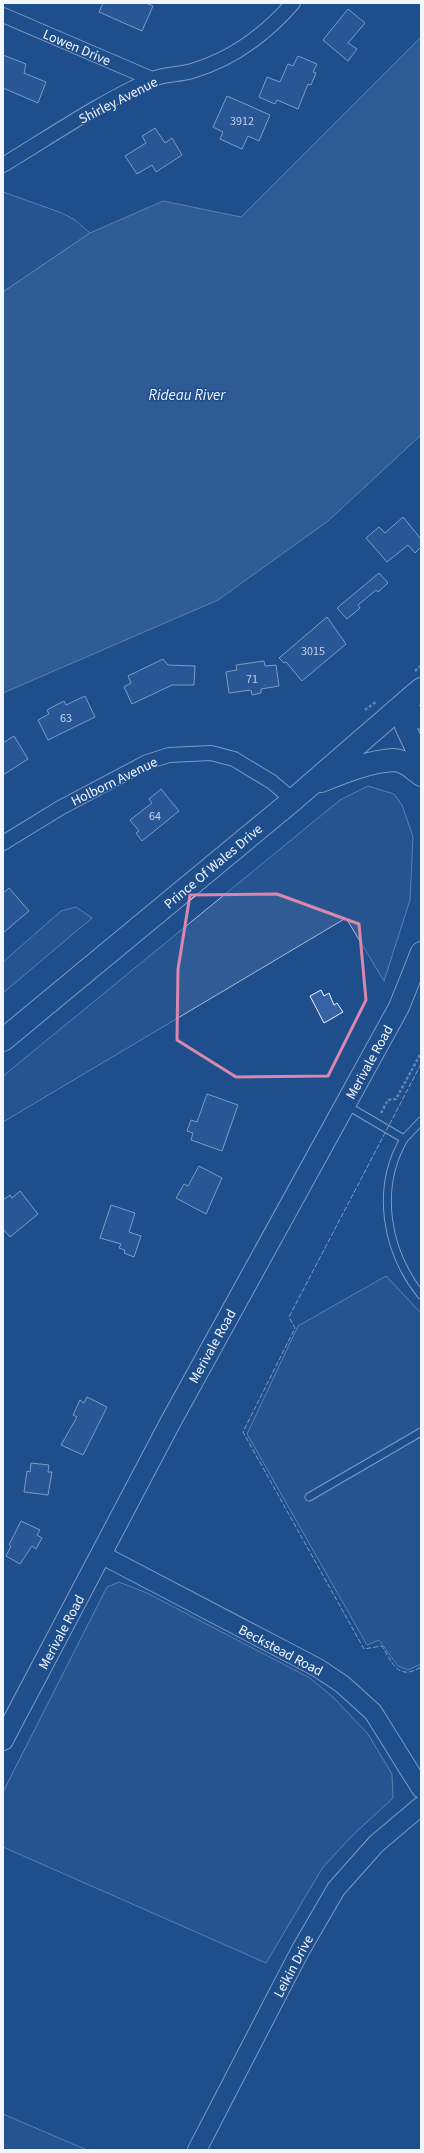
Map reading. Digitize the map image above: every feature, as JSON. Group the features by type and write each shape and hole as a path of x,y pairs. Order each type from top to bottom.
{"main road":[{"name":"Prince Of Wales Drive","path":"3,1040 298,795 421,689"},
{"path":"400,708 421,719"},
{"path":"400,708 405,726 421,760"},
{"path":"298,795 335,775 364,766 394,760 405,764 421,776"},
{"name":"Merivale Road","path":"3,1740 102,1555 170,1423 399,1007 421,952"}],"street":[{"name":"Shirley Avenue","path":"3,165 104,104 152,79 191,71 223,61 264,33 293,3"},
{"name":"Lowen Drive","path":"3,15 152,79"},
{"name":"Holborn Avenue","path":"3,843 60,808 147,762 169,755 211,754 234,759 272,782 298,795"},
{"name":"Beckstead Road","path":"102,1555 318,1668 342,1684 373,1712 421,1789"},
{"name":"Leikin Drive","path":"197,2150 300,1951 336,1889 348,1872 376,1844 421,1806"}],"lane":[{"path":"346,1105 404,1138"},
{"path":"421,1121 404,1138 393,1162 386,1210 389,1233 414,1286 421,1295"},
{"path":"309,1497 421,1432"}],"path":[{"path":"376,1122 388,1100 396,1099 421,1053"}],"highlighted area":[{"path":"277,894 359,924 366,1000 328,1076 236,1077 177,1040 178,969 190,895"}],"shaded area":[{"path":"3,192 62,213 75,220 90,233 3,292"},
{"path":"368,786 394,794 402,805 413,837 410,900 384,981 346,918 3,1122 3,1076 340,800"},
{"path":"76,907 92,918 3,993 3,962 61,911"},
{"path":"386,1276 421,1313 421,1664 408,1670 398,1666 379,1640 367,1645 247,1434 298,1326"},
{"path":"119,1582 147,1593 310,1678 333,1697 368,1734 392,1774 393,1798 353,1835 323,1867 266,1963 3,1847 3,1792 107,1587"},
{"path":"3,2114 87,2150 3,2150"}],"water":[{"name":"Rideau River","path":"421,37 421,435 328,521 218,600 3,693 3,292 90,233 163,201 241,217"}],"building":[{"path":"103,3 146,3 153,6 142,31 99,12"},
{"path":"348,9 365,23 348,43 357,49 348,61 323,40"},
{"path":"3,55 26,64 24,73 46,82 38,103 3,88"},
{"path":"298,56 317,64 313,72 316,73 311,85 308,84 298,109 277,100 275,104 259,97 267,77 280,82 288,64 293,66"},
{"path":"227,96 270,115 259,141 248,136 242,149 220,139 223,132 213,127"},
{"path":"155,128 165,143 172,138 182,155 156,172 152,165 137,174 125,156 146,143 142,136"},
{"path":"403,517 421,539 421,547 415,553 408,545 387,562 366,538 379,527 385,533"},
{"path":"379,573 388,583 378,592 376,590 358,605 360,608 347,619 337,608"},
{"path":"327,617 346,644 302,681 286,662 284,663 279,658"},
{"path":"163,659 168,665 195,666 194,685 172,685 132,704 124,687 131,683 128,676"},
{"path":"264,661 265,666 276,665 279,686 261,689 261,693 252,695 251,690 229,693 226,672 237,670 236,665"},
{"path":"85,696 95,717 48,740 38,720 49,714 47,710 64,701 66,705"},
{"path":"14,736 28,759 3,775 3,743"},
{"path":"161,789 179,811 142,841 136,833 139,831 130,820 152,803 149,799"},
{"path":"9,888 29,911 3,933 3,893"},
{"path":"321,990 324,996 329,993 334,1005 337,1003 343,1012 324,1023 310,996"},
{"path":"207,1094 238,1105 222,1151 191,1140 193,1133 187,1131 191,1120 197,1122"},
{"path":"199,1166 222,1178 206,1214 176,1198 184,1184 188,1186"},
{"path":"20,1191 38,1214 10,1237 3,1229 3,1200 10,1195 12,1198"},
{"path":"111,1205 135,1213 129,1232 141,1236 134,1257 124,1253 125,1250 119,1248 121,1244 100,1238"},
{"path":"87,1397 107,1407 83,1455 61,1445 77,1417 73,1415 80,1400 84,1403"},
{"path":"31,1463 49,1465 48,1472 52,1472 48,1495 24,1492 27,1471 30,1472"},
{"path":"21,1521 40,1530 37,1535 42,1538 36,1549 32,1546 20,1564 6,1556 11,1546 9,1545"}],"fence":[{"path":"421,1064 289,1317 295,1328 243,1432 364,1649 382,1646 393,1664 401,1671 413,1671 421,1667"}]}
